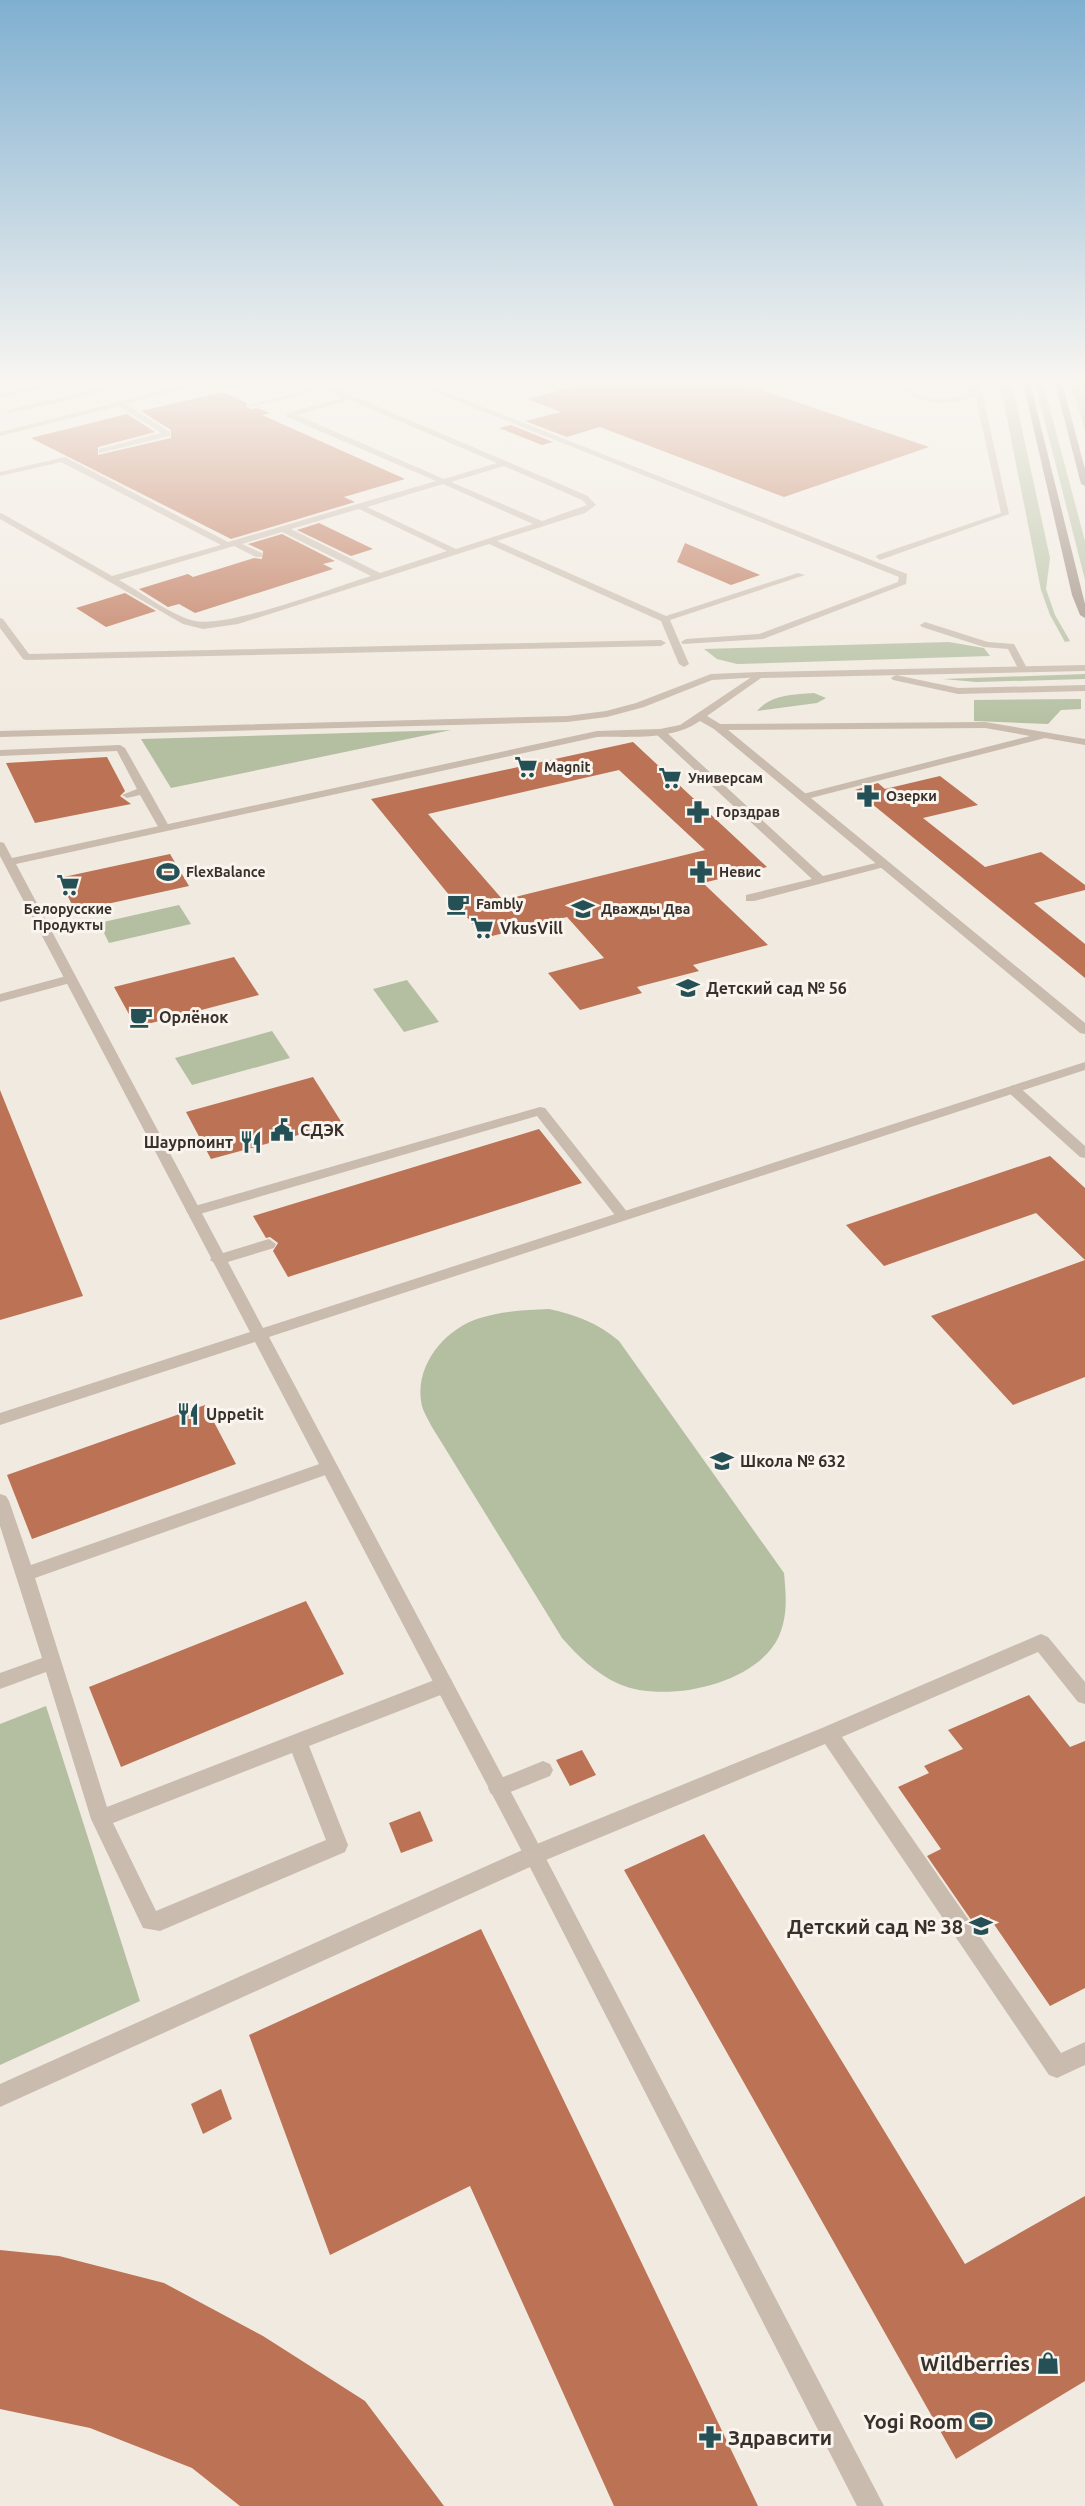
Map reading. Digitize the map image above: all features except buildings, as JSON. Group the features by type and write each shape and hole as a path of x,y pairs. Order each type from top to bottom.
{"main road":[{"path":"1054,500 1085,615"}],"street":[{"path":"146,500 229,543 260,555"},
{"path":"113,579 380,500"},
{"path":"485,500 541,524"},
{"path":"0,516 186,622 202,626 235,622 490,541 592,505 587,500"},
{"path":"686,642 760,637 902,584 904,576 711,500"},
{"path":"880,557 1005,514 1002,500"},
{"path":"359,506 456,552"},
{"path":"283,529 379,576"},
{"path":"490,541 665,619 801,575"},
{"path":"665,619 684,664"},
{"path":"0,621 26,657 661,643"},
{"path":"925,625 987,645 1011,646 1023,670"},
{"path":"0,734 567,719 607,714 640,705 711,677 1085,668"},
{"path":"870,673 958,691 1085,688"},
{"path":"9,862 597,734 660,732 683,728 759,675"},
{"path":"701,717 718,727 1085,1030"},
{"path":"718,727 985,724 1085,742"},
{"path":"660,732 820,880"},
{"path":"803,797 1048,735"},
{"path":"0,753 120,748 164,828"},
{"path":"126,795 144,791"},
{"path":"0,845 534,1855 871,2506"},
{"path":"750,898 884,864"},
{"path":"0,998 70,979"},
{"path":"0,1419 1085,1066"},
{"path":"1013,1089 1085,1154"},
{"path":"193,1212 540,1111 623,1216"},
{"path":"218,1260 269,1244"},
{"path":"26,1574 328,1467"},
{"path":"0,1501 26,1574 101,1820 150,1921 160,1921 338,1845 298,1743"},
{"path":"0,2097 534,1855 829,1734 1041,1642 1085,1696"},
{"path":"0,1681 53,1662"},
{"path":"101,1820 444,1684"},
{"path":"829,1734 1057,2067 1085,2053"},
{"path":"498,1788 543,1770"}],"green space":[{"path":"1023,500 1037,500 1050,558 1046,589 1055,615 1070,641 1065,642 1050,615 1041,590"},
{"path":"1065,500 1074,500 1085,541 1085,580"},
{"path":"949,642 984,648 990,656 737,664 717,659 704,649"},
{"path":"1085,674 1085,679 976,682 943,679"},
{"path":"814,693 826,698 817,703 757,711 776,698"},
{"path":"1081,699 1081,709 1061,710 1048,724 974,721 974,700"},
{"path":"451,730 171,788 141,739"},
{"path":"179,905 191,924 109,943 99,923"},
{"path":"407,980 439,1022 404,1032 373,989"},
{"path":"272,1031 290,1058 192,1085 175,1058"},
{"path":"549,1309 586,1320 619,1341 784,1573 785,1613 779,1636 768,1653 751,1667 731,1678 684,1691 638,1690 610,1680 588,1664 562,1638 425,1414 420,1391 422,1377 427,1364 443,1340 467,1323 480,1318 514,1311"},
{"path":"46,1706 140,2001 0,2065 0,1724"}],"place":[{"name":"Magnit","path":"526,767"},
{"name":"Универсам","path":"670,778"},
{"name":"Озерки","path":"868,796"},
{"name":"Горздрав","path":"698,812"},
{"name":"FlexBalance","path":"168,872"},
{"name":"Невис","path":"701,872"},
{"name":"Белорусские Продукты","path":"68,885"},
{"name":"Fambly","path":"458,904"},
{"name":"Дважды Два","path":"583,909"},
{"name":"VkusVill","path":"482,928"},
{"name":"Детский сад № 56","path":"688,988"},
{"name":"Орлёнок","path":"141,1017"},
{"name":"СДЭК","path":"282,1130"},
{"name":"Шаурпоинт","path":"251,1142"},
{"name":"Uppetit","path":"188,1414"},
{"name":"Школа № 632","path":"722,1461"},
{"name":"Детский сад № 38","path":"981,1926"},
{"name":"Wildberries","path":"1048,2363"},
{"name":"Yogi Room","path":"981,2421"},
{"name":"Здравсити","path":"710,2437"}]}
